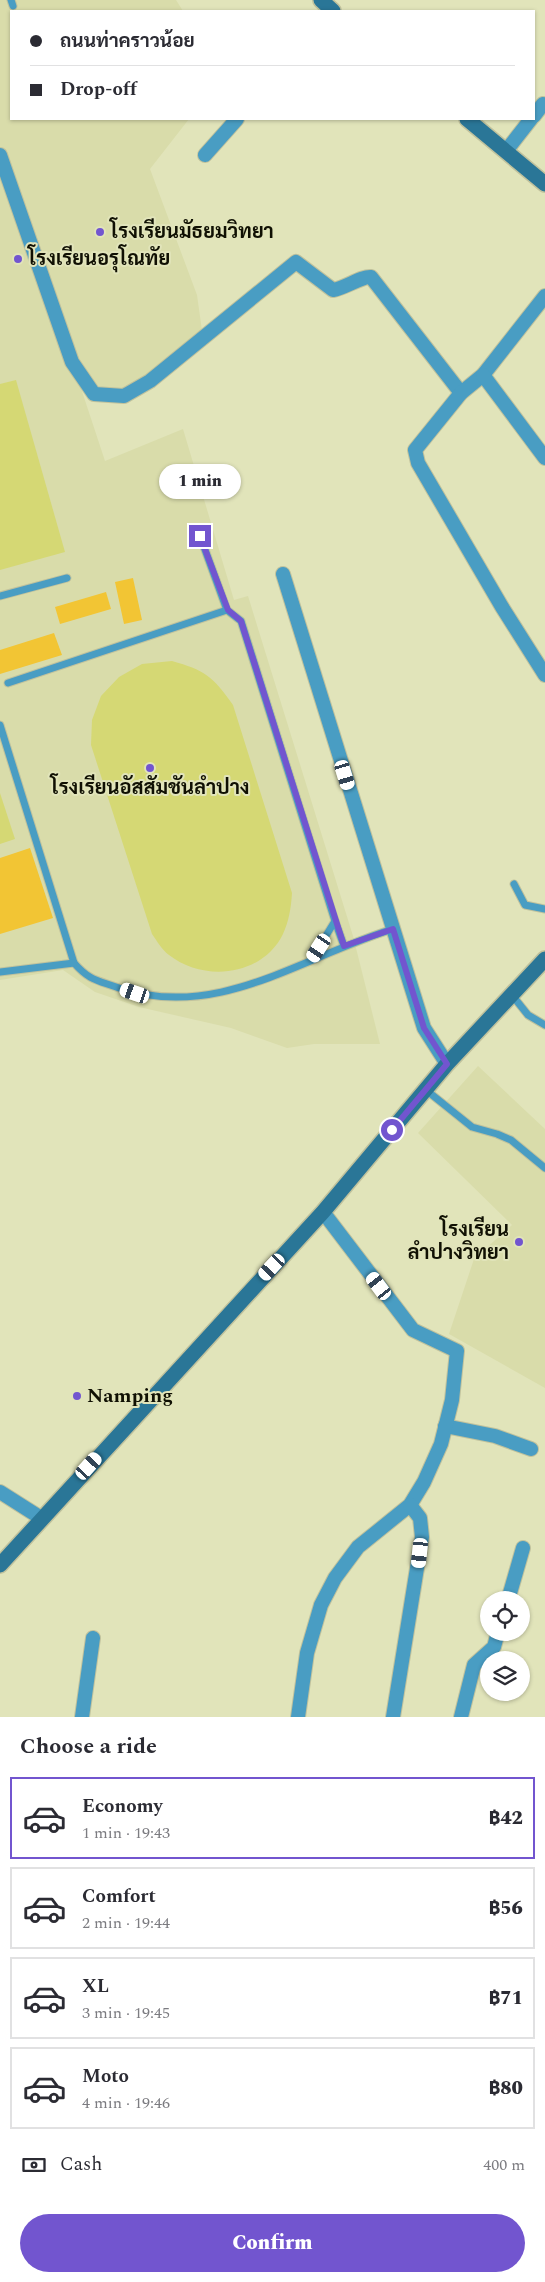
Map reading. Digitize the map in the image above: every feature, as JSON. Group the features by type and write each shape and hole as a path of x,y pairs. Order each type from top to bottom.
{"street":[{"path":"320,0 331,10"},
{"path":"535,115 543,104"},
{"path":"205,155 236,120"},
{"path":"468,120 545,184"},
{"path":"506,151 530,120"},
{"path":"0,156 72,362 94,394 124,396 150,381 296,262 333,290 345,288 366,277 371,277 461,393"},
{"path":"545,296 483,375 461,393 415,450 418,463 502,607 545,675"},
{"path":"483,375 545,458"},
{"path":"283,574 424,1028 447,1064"},
{"path":"0,1565 323,1212 447,1064 545,960"},
{"path":"298,1717 307,1652 321,1605 334,1578 358,1548 410,1505 424,1482 438,1451 452,1400 457,1351 413,1330 323,1212"},
{"path":"445,1426 495,1436 530,1449"},
{"path":"0,1492 41,1518"},
{"path":"393,1717 422,1537 420,1518 410,1505"},
{"path":"510,1591 522,1548"},
{"path":"82,1717 93,1638"},
{"path":"461,1717 474,1665 494,1647 496,1641"}],"lane":[{"path":"200,536 228,610 241,621 344,946"},
{"path":"0,596 67,578"},
{"path":"8,683 228,610"},
{"path":"0,724 74,963 86,976 135,993 180,998 226,993 344,946 393,929"},
{"path":"514,884 526,905 545,909"},
{"path":"311,960 335,921"},
{"path":"0,972 74,963"},
{"path":"512,995 528,1015 545,1025"},
{"path":"426,1090 472,1127 511,1140 545,1168"}],"shaded area":[{"name":"โรงเรียนอัสสัมชันลำปาง","path":"0,0 176,0 182,10 10,10 10,120 188,120 150,169 197,295 203,338 124,396 94,394 73,364 105,461 183,429 234,600 248,596 353,936 380,1044 314,1044 287,1048 231,1028 139,1007 95,992 63,970 0,980"},
{"name":"โรงเรียน ลำปางวิทยา","path":"478,1066 545,1129 545,1388 449,1334 474,1259 512,1225 418,1133"}],"green space":[{"path":"16,380 65,552 0,570 0,384"},
{"path":"172,661 200,671 207,676 220,687 233,705 292,893 287,924 283,934 273,948 261,959 247,967 231,971 214,972 183,964 166,953 152,934 91,745 92,720 101,696 119,677 142,664"},
{"path":"0,793 15,839 0,844"}],"building":[{"path":"133,578 142,620 124,624 115,582"},
{"path":"106,592 111,609 60,624 55,607"},
{"path":"54,633 62,655 0,674 0,650"},
{"path":"30,848 53,918 0,934 0,858"}],"place":[{"name":"โรงเรียนมัธยมวิทยา","path":"100,232"},
{"name":"โรงเรียนอรุโณทัย","path":"18,259"},
{"name":"โรงเรียนอัสสัมชันลำปาง","path":"150,768"},
{"name":"โรงเรียน ลำปางวิทยา","path":"519,1242"},
{"name":"Namping","path":"77,1396"}],"route":[{"path":"200,536 228,610 241,621 344,946 393,929 424,1028 447,1064 392,1130"}]}
